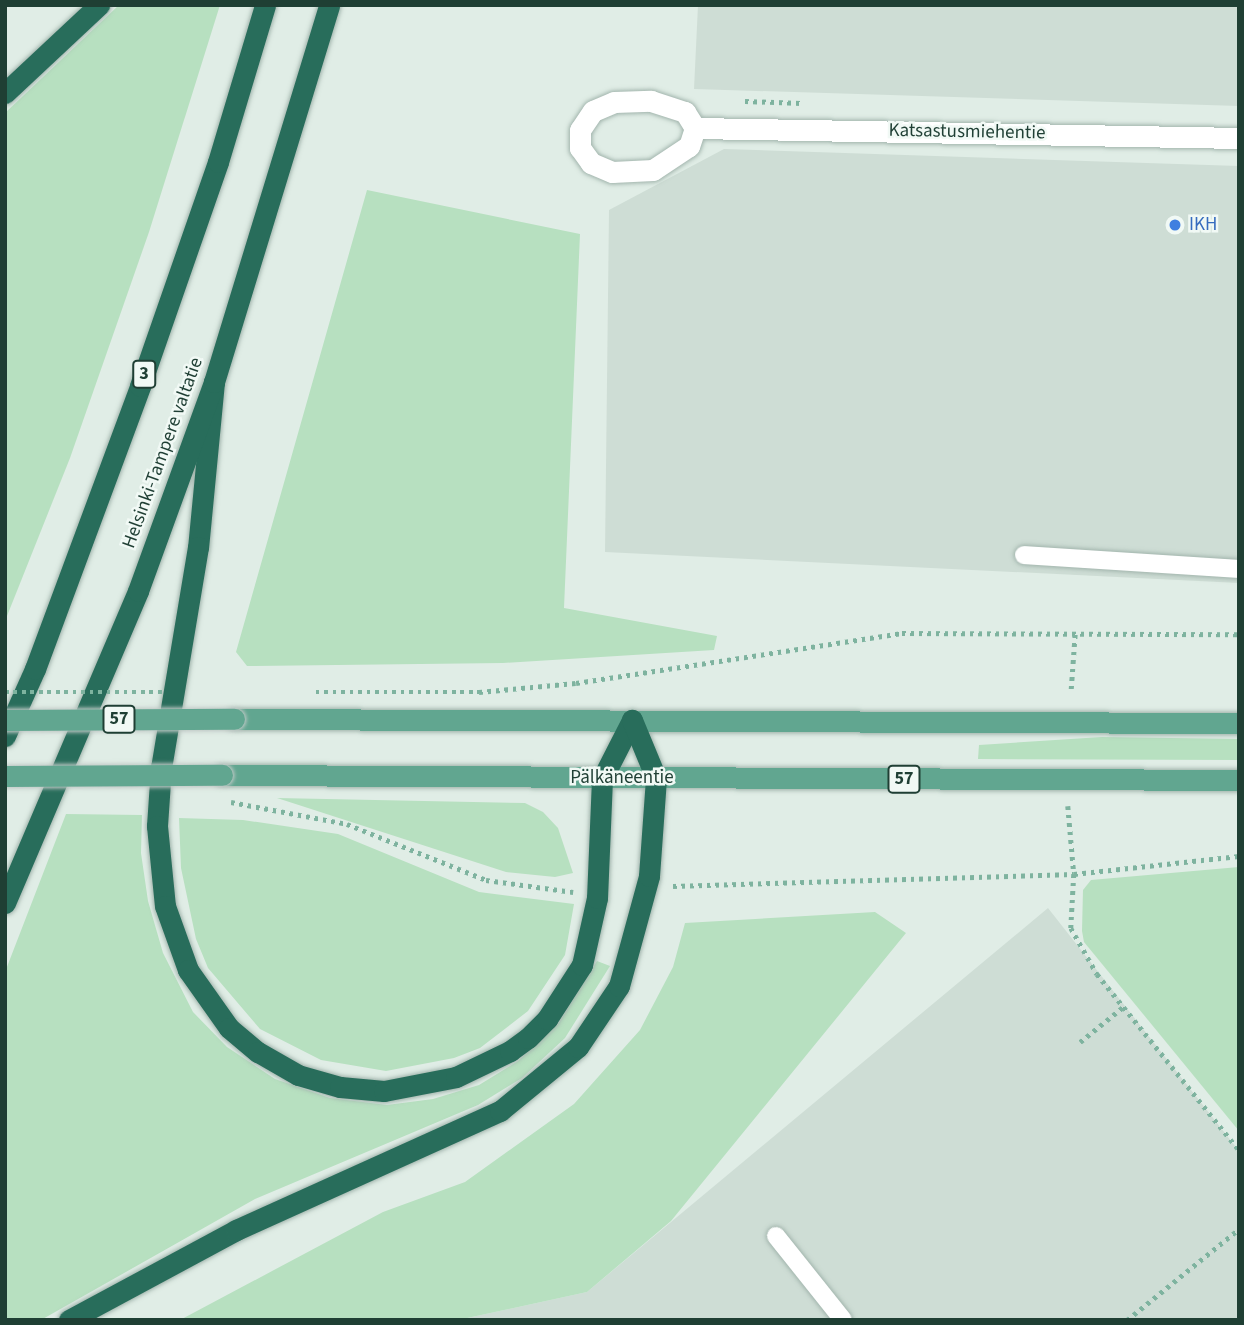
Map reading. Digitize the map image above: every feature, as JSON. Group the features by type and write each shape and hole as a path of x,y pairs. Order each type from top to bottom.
{"highway":[{"path":"5,93 99,5"},
{"name":"3","path":"5,736 35,669 139,386 218,162 265,5"},
{"name":"Helsinki-Tampere valtatie","path":"5,903 138,591 214,382 329,5"},
{"path":"214,382 198,547 161,767 156,826 165,906 173,935 205,1000 229,1028 298,1075 340,1087 383,1091 434,1084 510,1051 547,1019 582,965 597,898 602,779 632,720"},
{"path":"69,1320 236,1230 500,1111 553,1071 599,1019 619,986 632,951 649,876 656,778 632,720"}],"main road":[{"name":"57","path":"5,720 1239,723"},
{"name":"Pälkäneentie","path":"5,776 1239,780"}],"street":[{"path":"614,102 669,104 685,112 695,128 689,146 653,170 612,172 591,163 580,148 580,130 593,111 614,102"},
{"name":"Katsastusmiehentie","path":"695,128 1239,138"}],"lane":[{"path":"1024,555 1239,569"},
{"path":"776,1236 843,1320"}],"path":[{"path":"304,692 479,692 576,683 902,633 1239,634"},
{"path":"1071,689 1075,633"},
{"path":"5,692 169,692"},
{"path":"224,800 347,824 486,880 574,892"},
{"path":"1068,806 1074,874 1072,928 1097,974 1239,1150"},
{"path":"673,886 1074,874 1239,856"},
{"path":"1080,1042 1123,1007"},
{"path":"1127,1320 1239,1229"}],"shaded area":[{"path":"698,5 1239,5 1239,106 694,89"},
{"path":"724,149 1239,166 1239,583 605,552 609,210"},
{"path":"1048,908 1239,1151 1239,1320 458,1320 587,1292"}],"green space":[{"path":"119,5 220,5 149,232 70,458 5,621 5,113"},
{"path":"367,190 580,234 564,608 717,636 714,650 503,663 247,666 236,652"},
{"path":"1102,737 1239,739 1239,760 978,759 979,745"},
{"path":"277,798 525,803 543,812 558,828 573,873 555,877 506,872"},
{"path":"66,814 142,815 141,853 148,901 163,953 193,1012 227,1047 275,1079 330,1098 387,1105 433,1099 479,1085 518,1061 558,1024 597,961 610,966 565,1038 522,1078 478,1105 255,1199 41,1320 5,1320 5,972"},
{"path":"179,818 243,820 338,834 479,892 574,904 565,955 528,1011 480,1048 454,1058 386,1071 321,1060 260,1029 208,968 196,939 181,868"},
{"path":"1239,867 1239,1131 1084,942 1082,931 1083,890 1091,880"},
{"path":"875,912 906,933 671,1221 587,1292 458,1320 180,1320 383,1212 465,1182 574,1104 640,1030 673,967 685,923"}],"place":[{"name":"IKH","path":"1175,225"}]}
